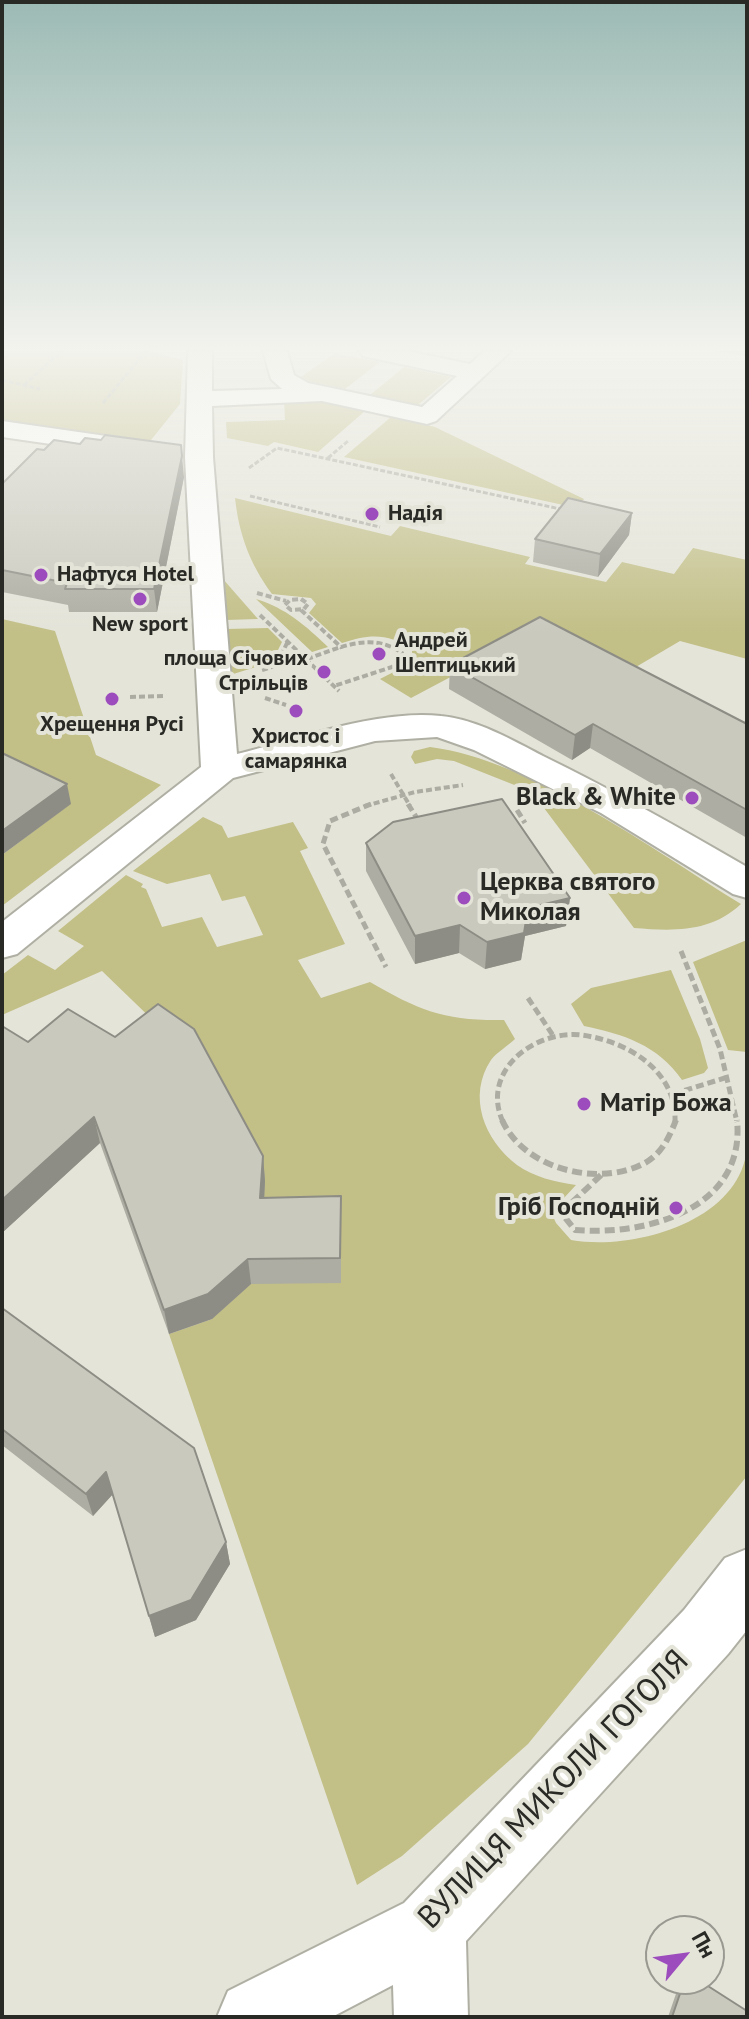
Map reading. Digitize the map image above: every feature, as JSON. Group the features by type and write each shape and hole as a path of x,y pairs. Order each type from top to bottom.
{"street":[{"path":"116,445 199,457"},
{"path":"199,445 220,770"},
{"path":"2,944 220,770 374,730 440,726 487,742 614,805 747,885"},
{"name":"ВУЛИЦЯ МИКОЛИ ГОГОЛЯ","path":"254,2017 429,1928 706,1632 747,1580"},
{"path":"429,1928 431,2017"}],"path":[{"path":"328,458 343,445"},
{"path":"273,449 328,458 574,512"},
{"path":"238,493 380,527"},
{"path":"254,593 287,602 304,600 308,606 301,610 288,609 287,602"},
{"path":"301,610 342,648"},
{"path":"256,611 341,694 329,697"},
{"path":"277,665 288,641"},
{"path":"307,659 364,641 393,644 402,653 402,659 392,667 334,686"},
{"path":"263,697 297,706"},
{"path":"397,783 423,828"},
{"path":"386,967 323,844 324,830 338,814 459,784 471,786"},
{"path":"513,804 525,823"},
{"path":"602,1174 564,1210 563,1215 575,1230 637,1229 693,1210 717,1184 735,1153 737,1126 728,1077 715,1035 681,951"},
{"path":"528,998 554,1037"},
{"path":"580,1035 608,1039 634,1050 656,1065 677,1106 675,1128 664,1148 644,1163 618,1173 602,1174 553,1167 525,1152 506,1131 496,1107 496,1084 508,1063 528,1047 554,1037 580,1035"},
{"path":"673,1094 728,1077"}],"shaded area":[{"path":"288,445 326,445 318,452"},
{"path":"358,445 473,445 584,499 577,508 344,457"},
{"path":"235,498 391,536 400,526 530,557 525,564 606,582 622,562 674,574 693,548 747,560 747,659 680,641 624,674 539,630 411,698 380,679 413,662 412,651 404,645 378,636 342,643 309,613 316,604 311,598 272,594 247,549"},
{"path":"223,579 258,619 226,620"},
{"path":"256,599 286,613 328,647 312,652"},
{"path":"2,619 55,631 96,755 161,785 2,906 2,855 70,804 2,774"},
{"path":"268,628 282,642 272,662 230,675 226,629"},
{"path":"430,747 469,755 550,788 631,834 741,904 704,925 663,930 634,928 532,792 454,761 437,759 415,764 411,757 414,751"},
{"path":"203,817 222,826 228,838 293,822 308,848 300,851 345,944 298,960 321,998 370,982 434,1012 465,1019 504,1020 515,1039 493,1057 484,1074 480,1088 483,1117 496,1143 517,1165 530,1173 576,1185 551,1212 571,1240 624,1241 680,1226 705,1213 725,1195 740,1174 747,1148 747,1476 528,1744 402,1856 357,1885 169,1334 212,1319 163,1030 102,971 2,1015 2,975 28,955 55,970 84,946 58,931 126,875 143,884 141,887 146,889 162,927 202,917 217,947 263,935 245,896 222,901 210,874 167,884 133,871"},
{"path":"747,940 747,1052 728,1050 693,962"},
{"path":"671,970 700,1039 708,1068 704,1073 682,1080 662,1058 639,1043 584,1026 571,1004 591,988"}],"building":[{"path":"49,445 181,445 182,456 154,589 65,589 67,583 2,570 2,484 37,449 44,450"},
{"path":"568,498 632,513 600,554 535,539"},
{"path":"540,617 747,724 747,810 593,724 575,735 450,665"},
{"path":"2,753 67,784 2,831"},
{"name":"Церква святого Миколая","path":"502,799 570,898 528,908 524,933 487,942 460,925 415,936 366,843 393,822"},
{"path":"158,1004 194,1029 263,1156 260,1198 341,1196 340,1258 248,1259 208,1294 164,1310 94,1117 2,1200 2,1026 28,1042 68,1009 115,1037"},
{"path":"2,1308 194,1448 226,1542 191,1600 149,1616 106,1472 86,1494 2,1429"},
{"path":"680,1995 722,1995 747,2011 747,2017 672,2017"}],"place":[{"name":"Надія","path":"372,514"},
{"name":"Нафтуся Hotel","path":"41,575"},
{"name":"New sport","path":"140,599"},
{"name":"Андрей Шептицький","path":"379,654"},
{"name":"площа Січових Стрільців","path":"324,672"},
{"name":"Хрещення Русі","path":"112,699"},
{"name":"Христос і самарянка","path":"296,711"},
{"name":"Black & White","path":"692,798"},
{"name":"Церква святого Миколая","path":"464,898"},
{"name":"Матір Божа","path":"584,1104"},
{"name":"Гріб Господній","path":"676,1208"}]}
